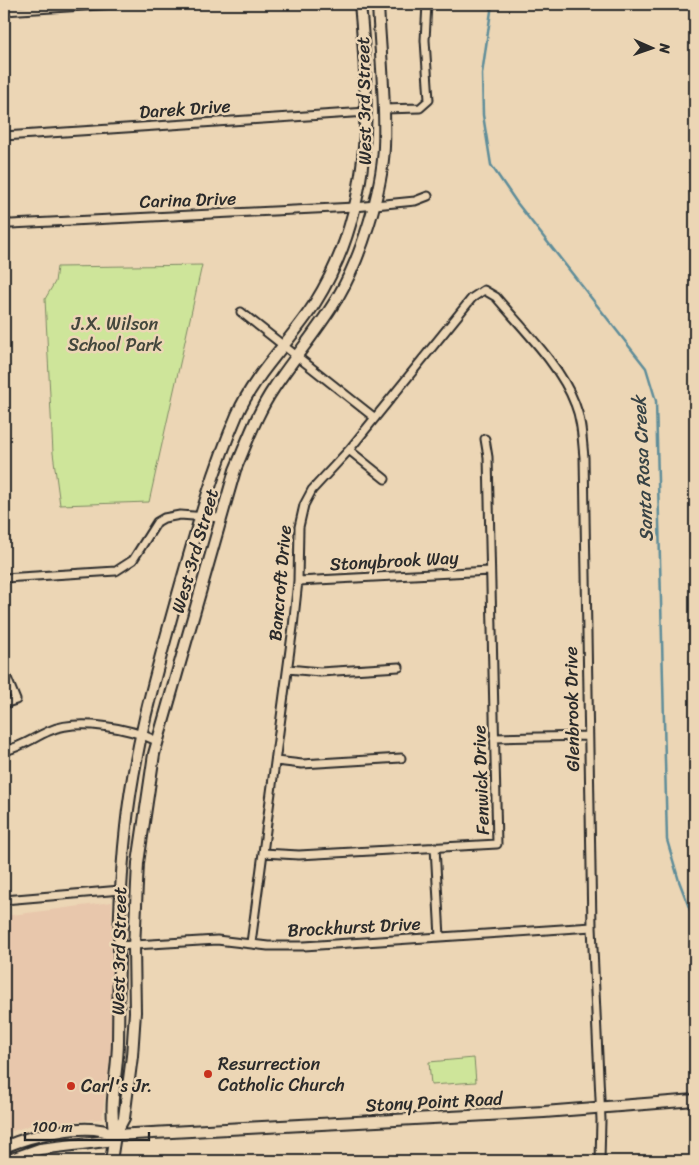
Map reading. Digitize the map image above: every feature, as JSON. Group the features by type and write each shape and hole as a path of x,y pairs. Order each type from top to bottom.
{"main road":[{"name":"West 3rd Street","path":"112,1161 115,1135 111,1118 118,1052 118,946 126,828 141,734 158,662 212,478 239,410 283,345 313,306 325,285 340,254 355,207 365,156 367,112 360,4"},
{"name":"West 3rd Street","path":"115,1135 124,1118 132,1056 135,1012 134,946 138,863 146,802 157,742 220,518 235,470 252,427 273,389 322,323 340,292 366,232 374,205 384,149 384,109 378,4"},
{"name":"Stony Point Road","path":"6,1161 40,1149 106,1141 115,1135 544,1112 600,1106 695,1100"},
{"name":"Stony Point Road","path":"4,1147 56,1132 106,1130 115,1135"}],"street":[{"path":"4,11 63,4 116,4"},
{"path":"384,109 420,108 429,100 425,40 427,4"},
{"name":"Darek Drive","path":"4,136 367,112"},
{"name":"Carina Drive","path":"4,222 11,224 198,213 236,214 355,207 415,201 428,196"},
{"name":"Bancroft Drive","path":"252,944 288,669 298,581 299,527 304,505 312,490 349,450 472,298 484,290"},
{"name":"Glenbrook Drive","path":"484,290 496,297 555,369 568,388 576,405 580,424 584,467 592,927 600,1106 600,1161"},
{"path":"241,312 375,418"},
{"name":"Fenwick Drive","path":"264,853 299,855 498,844 488,457 485,439"},
{"path":"349,450 385,479"},
{"path":"4,578 116,571 133,560 157,522 164,518 201,516 220,518"},
{"name":"Stonybrook Way","path":"298,581 490,571"},
{"path":"288,669 320,672 399,667"},
{"path":"4,679 7,678 16,700 4,704"},
{"path":"4,752 18,748 50,730 61,727 88,725 141,734 157,742"},
{"path":"494,738 588,736"},
{"path":"276,761 302,764 401,758"},
{"path":"434,847 440,937"},
{"path":"4,900 122,890"},
{"name":"Brockhurst Drive","path":"118,946 203,940 304,946 592,927"}],"shaded area":[{"path":"112,902 111,1050 102,1119 34,1124 4,1134 4,916"}],"green space":[{"name":"J.X. Wilson School Park","path":"202,265 149,502 60,505 53,453 45,299 55,282 57,267"},
{"path":"474,1058 476,1082 431,1085 429,1062"}],"waterway":[{"name":"Santa Rosa Creek","path":"492,4 482,74 483,115 491,165 517,203 646,368 656,401 667,840 679,881 695,923"}],"place":[{"name":"Resurrection Catholic Church","path":"208,1074"},
{"name":"Carl's Jr.","path":"71,1086"}]}
